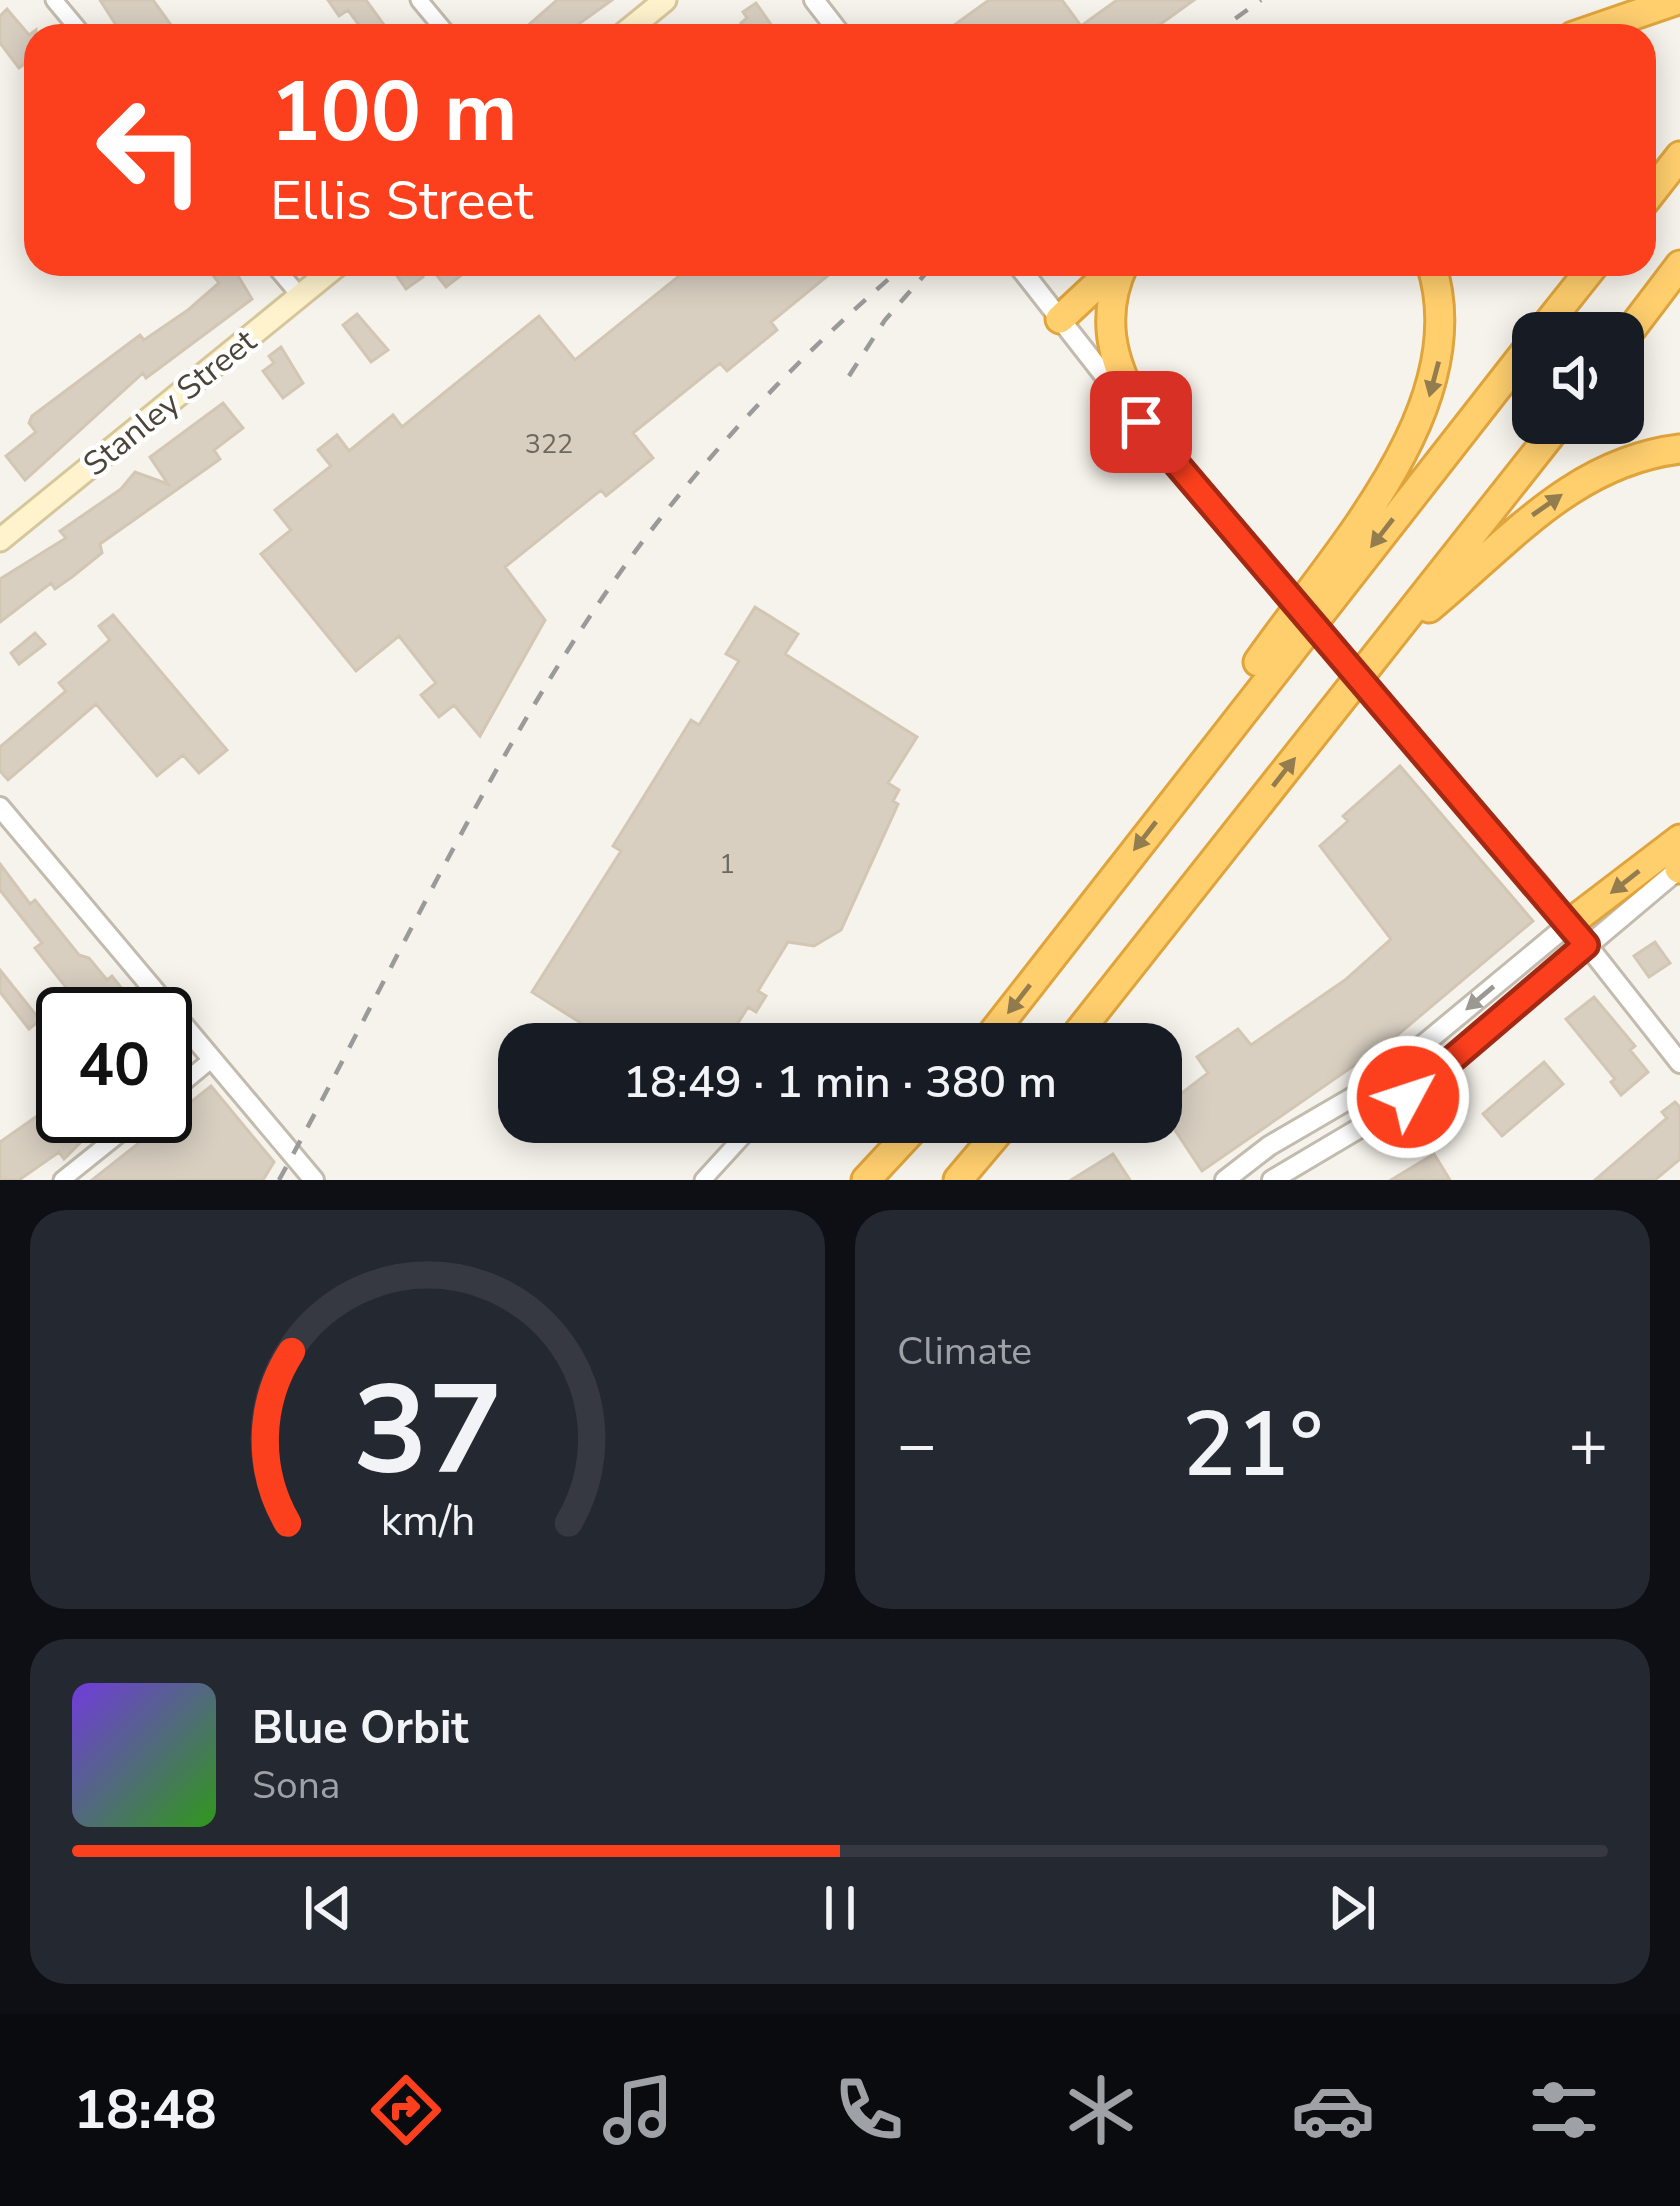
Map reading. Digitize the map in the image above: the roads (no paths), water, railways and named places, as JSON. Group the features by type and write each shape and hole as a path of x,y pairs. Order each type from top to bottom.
{"highway":[{"path":"1608,24 1678,0"},
{"path":"1656,187 1680,156"},
{"path":"1644,312 1680,265"},
{"path":"1060,319 1108,276"},
{"path":"1118,276 1108,337 1154,438"},
{"path":"1216,743 1242,685 1387,478 1418,425 1436,376 1442,335 1434,276"},
{"path":"1557,312 1585,276"},
{"path":"1000,1023 1512,369"},
{"path":"1086,1023 1542,444"},
{"path":"1388,640 1558,497 1622,464 1680,449"},
{"path":"1578,934 1680,839"},
{"path":"866,1180 900,1143"},
{"path":"958,1180 989,1143"}],"main road":[{"path":"636,24 665,0"},
{"name":"Stanley Street","path":"0,540 324,276"}],"street":[{"path":"54,0 74,24"},
{"path":"419,0 439,24"},
{"path":"814,0 833,24"},
{"path":"284,276 300,296"},
{"path":"1026,276 1154,438 1578,934 1680,1063"},
{"path":"0,807 314,1180"},
{"path":"1225,1180 1276,1141 1383,1078 1578,934 1680,869"},
{"path":"1272,1180 1400,1104 1578,934"},
{"path":"192,1075 212,1059"},
{"path":"62,1180 108,1143"},
{"path":"704,1180 737,1143"}],"railway":[{"path":"1228,24 1261,0"},
{"path":"279,1180 496,771 591,614 672,503 734,430 893,276"},
{"path":"849,376 885,320 923,276"}]}
